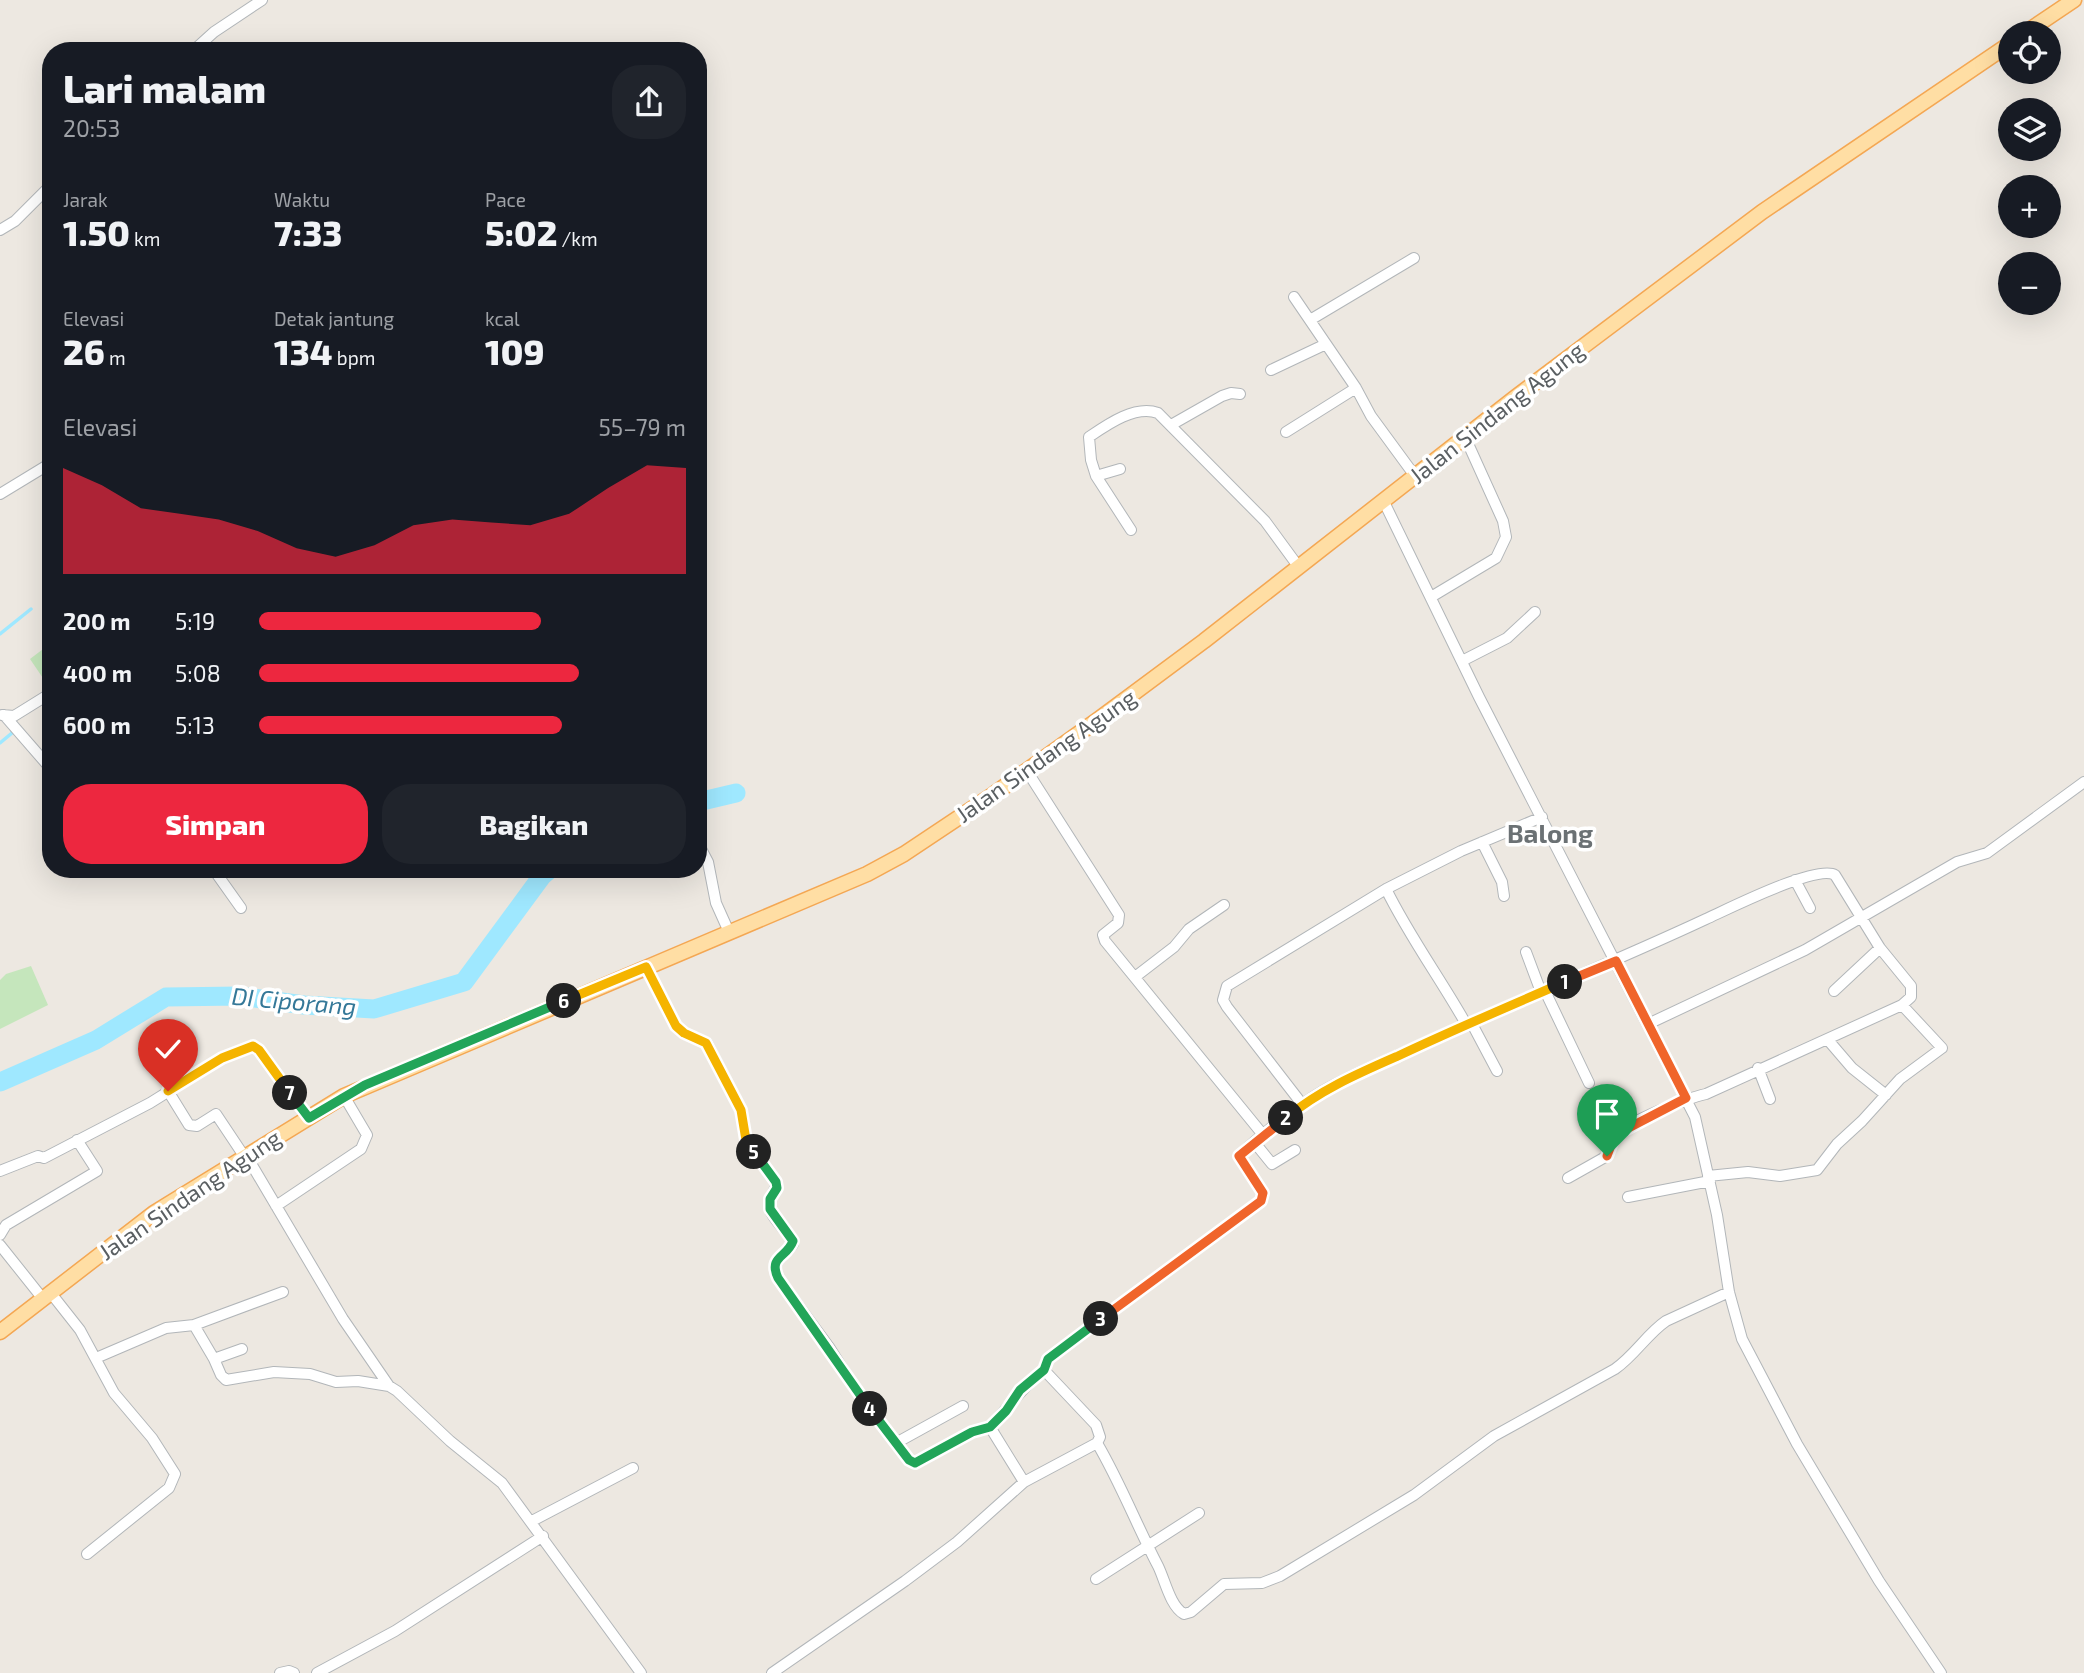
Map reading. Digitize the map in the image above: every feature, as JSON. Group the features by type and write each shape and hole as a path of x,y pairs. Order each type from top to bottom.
{"main road":[{"path":"2043,21 2074,0"},
{"name":"Jalan Sindang Agung","path":"0,1332 154,1213 344,1096 886,864 1027,771 1204,641 1415,476 1762,212 1998,52"}],"street":[{"path":"203,42 262,0"},
{"path":"0,230 15,221 42,194"},
{"path":"1310,320 1415,258"},
{"path":"1294,297 1356,388 1371,416 1415,476"},
{"path":"1271,370 1326,344"},
{"path":"1286,432 1356,388"},
{"path":"1171,425 1222,396 1240,394"},
{"path":"1131,530 1096,476 1088,437 1111,422 1143,411 1158,414 1171,425 1265,521 1298,566"},
{"path":"1431,597 1490,563 1505,542 1503,521 1465,438"},
{"path":"0,494 42,468"},
{"path":"1096,476 1120,469"},
{"path":"1384,502 1462,662 1686,1098 1700,1131 1729,1292 1741,1339 1777,1409 1879,1581 1941,1673"},
{"path":"1462,662 1507,638 1535,612"},
{"path":"2,715 14,716 42,699"},
{"path":"2,715 42,759"},
{"path":"1027,771 1119,915 1119,920 1105,932 1103,938 1259,1139 1272,1164 1295,1150"},
{"path":"1648,1024 1805,950 1957,862 1981,857 2084,782"},
{"path":"1302,1104 1227,1007 1224,993 1232,981 1385,889 1482,842 1542,817"},
{"path":"1482,842 1502,882 1504,896"},
{"path":"707,860 719,913 729,932"},
{"path":"646,967 676,1026 684,1033 706,1043 741,1110 746,1140 776,1182 777,1188 770,1199 770,1209 793,1244 775,1262 778,1278 896,1443 909,1460 915,1463 972,1432 990,1427 1006,1411 1020,1390 1044,1370 1048,1359 1261,1201 1263,1193 1239,1158 1302,1104 1342,1080 1795,880 1832,873 1880,948 1911,986 1912,997 1902,1005 1828,1040 1758,1068 1706,1094 1686,1098 1615,1135 1607,1156 1569,1178"},
{"path":"220,878 241,908"},
{"path":"1795,880 1810,908"},
{"path":"1385,889 1401,920 1469,1023 1497,1071"},
{"path":"1135,977 1174,947 1189,929 1224,905"},
{"path":"1834,990 1880,948"},
{"path":"1526,952 1589,1083"},
{"path":"1628,1197 1748,1172 1780,1176 1817,1170 1837,1144 1862,1122 1906,1073 1942,1048 1902,1005"},
{"path":"1828,1040 1852,1068 1886,1094"},
{"path":"0,1171 38,1156 44,1158 168,1091 222,1058 253,1046 265,1057 309,1118"},
{"path":"1758,1068 1770,1099"},
{"path":"168,1091 189,1125 197,1126 216,1114 276,1206 343,1319 389,1386 404,1396 450,1441 502,1483 641,1673"},
{"path":"276,1206 364,1144 367,1135 344,1096"},
{"path":"0,1235 6,1225 97,1171 78,1140"},
{"path":"0,1245 80,1330 114,1394 152,1438 175,1474 169,1488 87,1554"},
{"path":"96,1358 166,1328 194,1325 283,1292"},
{"path":"1097,1443 1178,1609 1184,1614 1191,1612 1224,1584 1271,1581 1414,1495 1494,1436 1615,1369 1627,1361 1666,1321 1729,1292"},
{"path":"194,1325 220,1375 229,1380 274,1373 389,1386"},
{"path":"214,1359 242,1349"},
{"path":"772,1673 936,1558 970,1532 1024,1482 1097,1443 1100,1437 1096,1425 1044,1370"},
{"path":"896,1443 963,1406"},
{"path":"990,1427 1024,1482"},
{"path":"532,1521 633,1468"},
{"path":"1096,1578 1199,1513"},
{"path":"317,1673 386,1636 542,1536"},
{"path":"280,1673 294,1673"}],"green space":[{"path":"42,650 42,677 30,659"},
{"path":"31,966 48,1005 0,1029 0,980 6,974"}],"waterway":[{"path":"0,634 31,609"},
{"path":"0,743 12,733 12,729"},
{"name":"DI Ciporang","path":"707,800 736,793"},
{"name":"DI Ciporang","path":"0,1082 96,1040 166,997 240,996 304,1005 374,1009 464,982 541,878"}],"district":[{"name":"Balong","path":"1550,834"}],"route":[{"path":"168,1091 222,1058 253,1046 270,1064 309,1118 365,1085 485,1037 646,967 676,1026 684,1033 706,1043 741,1110 746,1140 776,1182 777,1188 770,1199 770,1209 793,1241 789,1249 775,1262 778,1278 874,1415 909,1460 915,1463 972,1432 990,1427 1006,1411 1020,1390 1044,1370 1048,1359 1261,1201 1264,1195 1239,1156 1302,1104 1342,1080 1616,961 1686,1098 1615,1135 1607,1156"}]}
